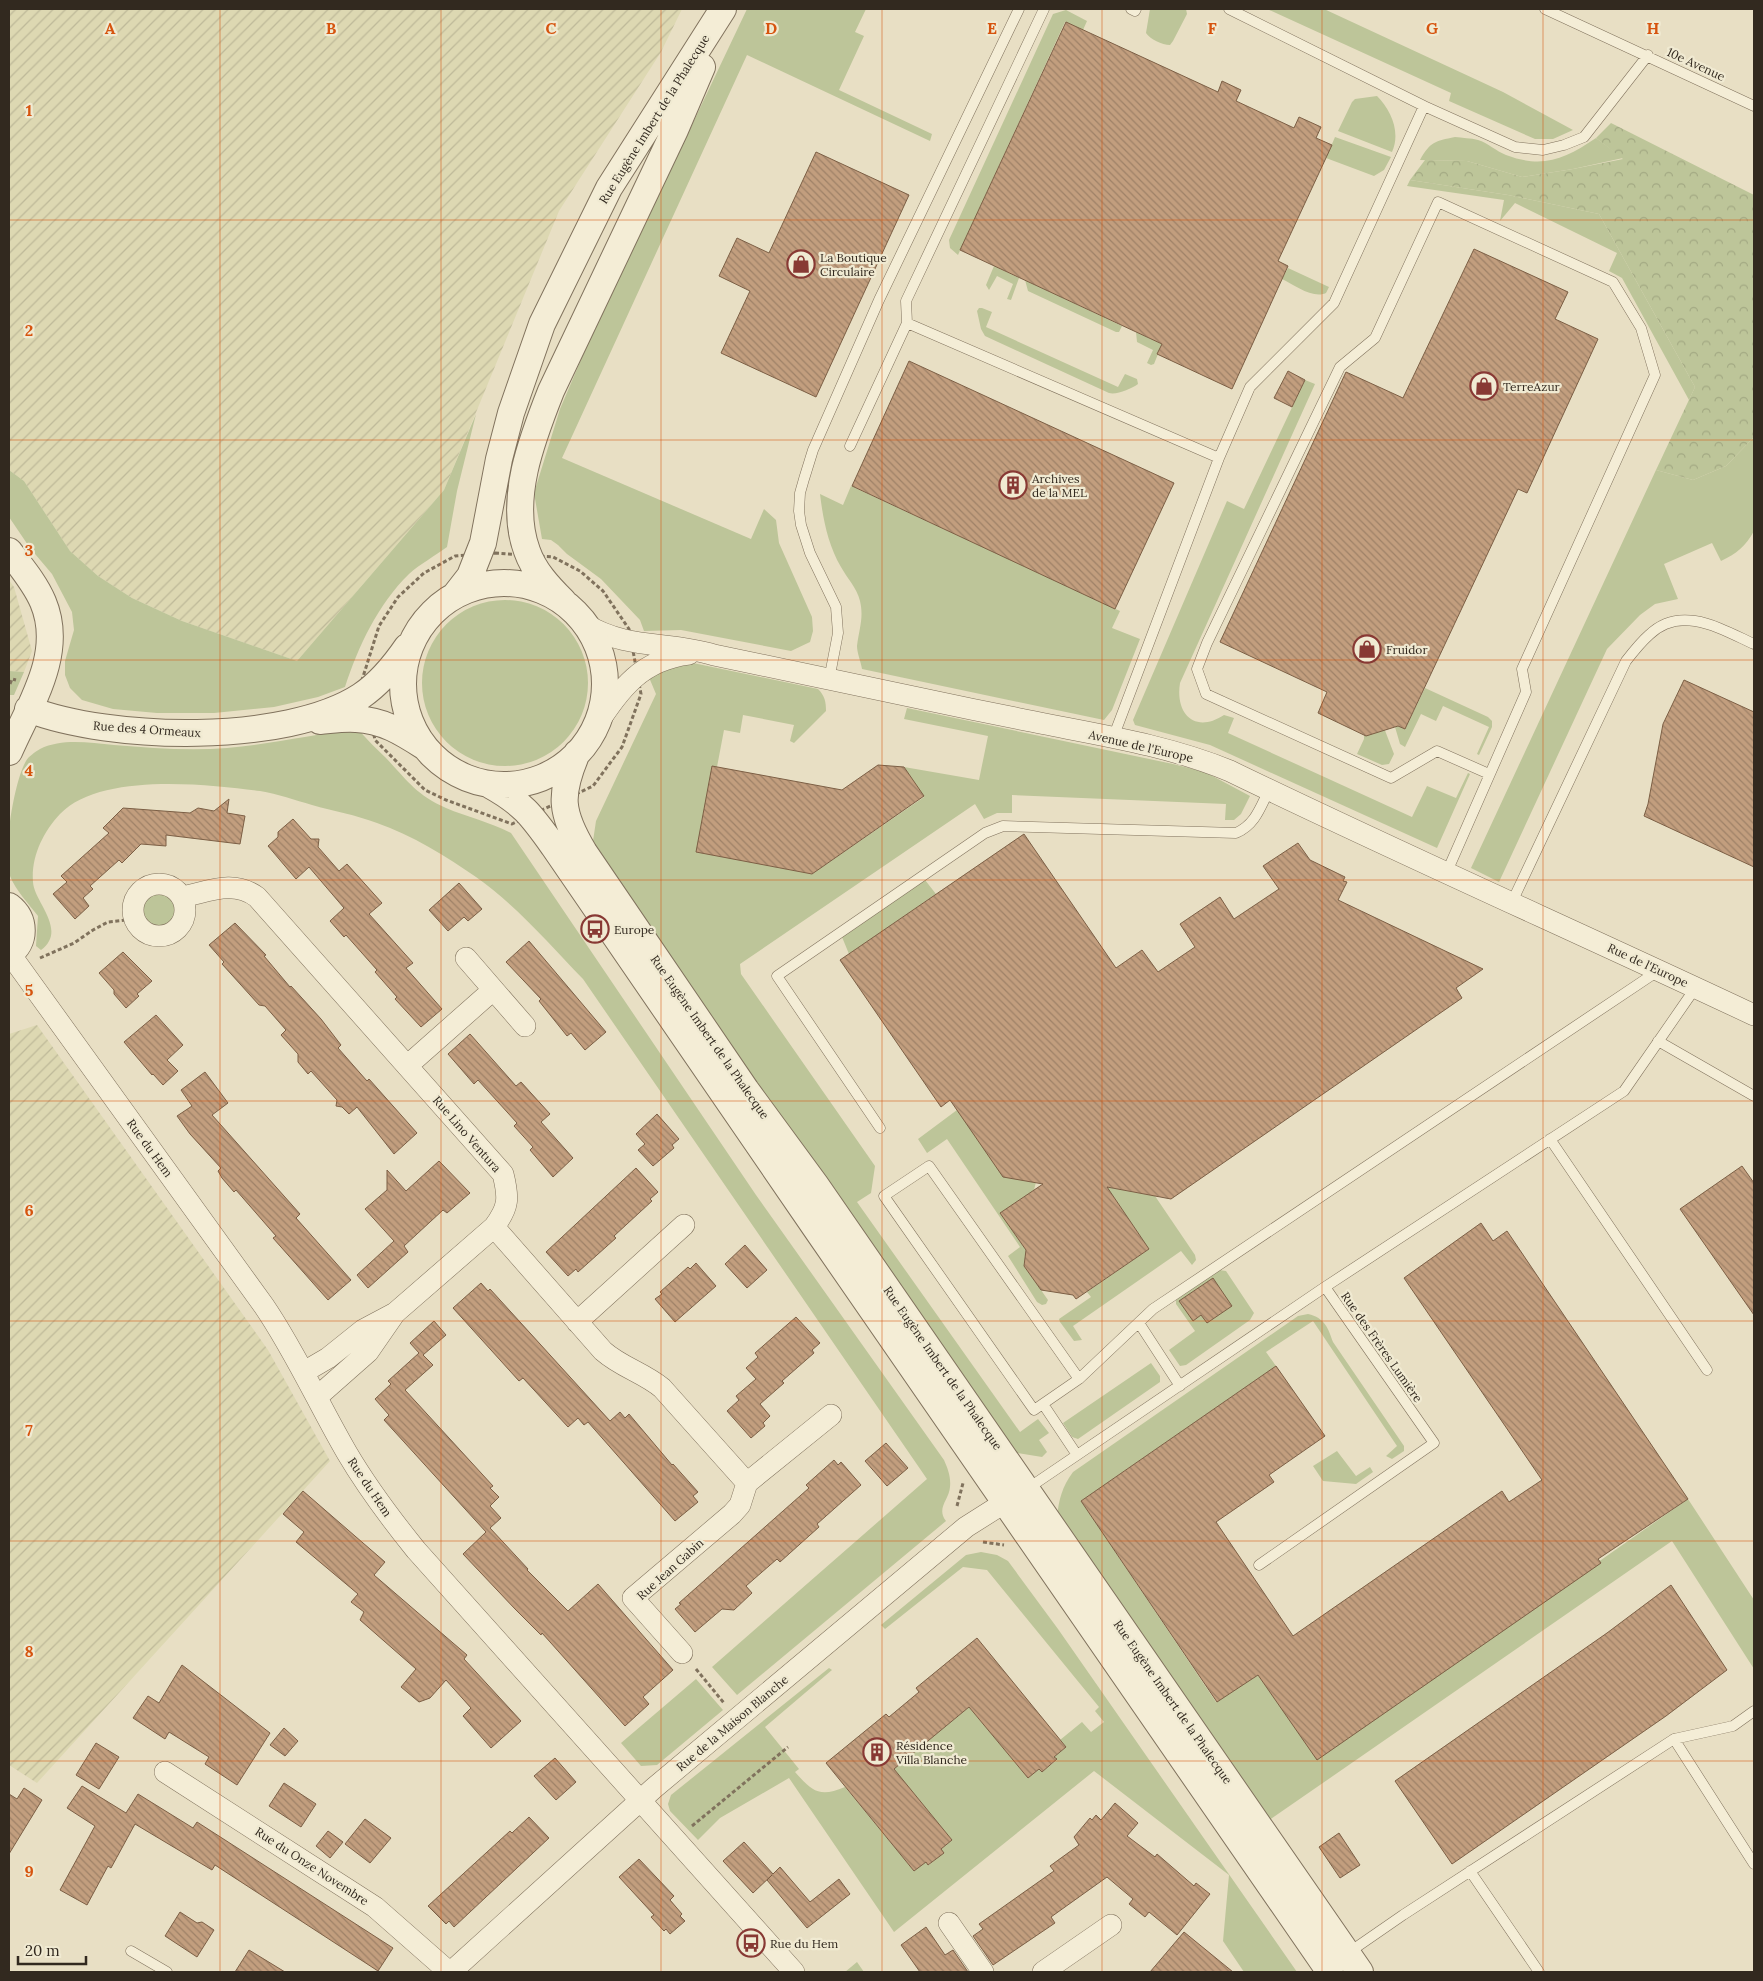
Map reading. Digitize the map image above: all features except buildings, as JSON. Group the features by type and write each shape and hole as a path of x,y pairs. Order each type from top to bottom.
{"street":[{"name":"Rue Eugène Imbert de la Phalecque","path":"456,594 470,576 480,554 488,526 499,460 511,413 542,324 608,188 725,9"},
{"name":"Rue Eugène Imbert de la Phalecque","path":"562,601 543,579 529,555 522,533 520,510 523,482 538,422 675,130 725,9"},
{"path":"9,551 29,577 43,602 49,630 48,656 9,752"},
{"path":"511,583 542,590 562,601 585,624 600,653 604,674 602,706 595,727 577,753 561,768 537,779 510,785 488,784 466,777 444,765 426,748 412,726 404,702 405,664 419,629 435,609 456,594 479,585 511,583"},
{"name":"Avenue de l'Europe","path":"585,624 599,633 631,642 682,647 829,680 1114,738 1198,759 1230,771 1446,874 1542,916"},
{"name":"Rue des 4 Ormeaux","path":"28,709 63,721 154,732 218,732 261,728 297,721 342,706 379,682 413,640"},
{"name":"Avenue de l'Europe","path":"595,727 615,698 637,675 658,661 675,656 714,655"},
{"name":"Rue des 4 Ormeaux","path":"297,721 354,718 371,720 389,725 426,748"},
{"name":"Rue Eugène Imbert de la Phalecque","path":"577,753 567,776 564,789 568,819 573,833 593,866 746,1090 820,1192 1015,1496"},
{"name":"Rue Eugène Imbert de la Phalecque","path":"488,784 510,796 531,815 1015,1496 1340,1965"},
{"path":"161,884 170,886 177,890 182,897 185,914 177,929 170,934 153,935 145,932 135,919 134,902 145,888 161,884"},
{"name":"Rue Lino Ventura","path":"182,897 229,887 247,890 257,897 503,1174 507,1192 505,1212 494,1227 395,1312 363,1330 328,1358 304,1372"},
{"path":"9,906 18,915 22,933 19,943 9,954"},
{"name":"Rue de l'Europe","path":"1542,916 1754,1015"},
{"name":"Rue du Hem","path":"9,954 26,974 264,1306 304,1372 348,1454 363,1478 416,1550 794,1972"},
{"path":"466,958 524,1026"},
{"path":"407,1066 494,990"},
{"path":"577,1322 684,1225"},
{"path":"494,1227 612,1359 646,1376 662,1388 747,1483 831,1415"},
{"name":"Rue Lino Ventura","path":"317,1398 368,1352 395,1312"},
{"name":"Rue Jean Gabin","path":"682,1653 634,1598 732,1514 740,1505 747,1483"},
{"name":"Rue de la Maison Blanche","path":"450,1972 640,1800 966,1527 1015,1496"},
{"name":"Rue du Onze Novembre","path":"165,1772 375,1907 450,1972"},
{"path":"949,1923 983,1972"},
{"path":"1044,1972 1111,1925"}],"lane":[{"path":"829,680 838,633 836,607 810,553 801,525 799,512 800,493 813,450 879,300 1019,9"},
{"path":"850,446 907,323 906,301 1044,9"},
{"path":"1131,9 1135,11 1136,9"},
{"path":"1229,9 1424,106 1515,146 1543,150 1564,145 1584,137 1648,56"},
{"name":"10e Avenue","path":"1545,9 1754,106"},
{"path":"1114,738 1219,458 1250,387 1334,303 1424,106"},
{"path":"1446,874 1526,692 1522,669 1655,375 1641,328 1613,282 1438,202 1375,338 1340,367 1207,643 1197,669 1206,694 1391,778 1437,751 1489,774"},
{"path":"907,323 1219,458"},
{"path":"1512,902 1626,661 1650,634 1666,623 1690,619 1709,624 1754,644"},
{"path":"880,1128 777,976 985,833 1003,826 1236,833 1246,829 1254,821 1270,790"},
{"path":"1079,1379 929,1166 884,1196 1034,1410 1079,1379 1153,1309 1659,970"},
{"path":"1325,1287 1624,1091 1696,988"},
{"path":"1658,1042 1754,1096"},
{"path":"1550,1139 1707,1370"},
{"name":"Rue des Frères Lumière","path":"1015,1496 1325,1287 1434,1443 1259,1565"},
{"path":"1139,1323 1180,1386"},
{"path":"1043,1404 1077,1456"},
{"path":"1340,1965 1470,1872 1674,1739 1733,1726 1754,1711"},
{"path":"1674,1739 1754,1864"},
{"path":"1470,1872 1539,1972"},
{"path":"131,1951 167,1972"}],"path":[{"path":"495,553 553,557 580,571 603,591 629,628 641,694 622,747 593,786 512,824 446,800 425,790 375,740 362,680 379,626 398,596 424,573 455,556 480,554 495,553"},
{"path":"26,974 40,958 74,944 108,922 135,919"},
{"path":"682,1653 737,1719"},
{"path":"676,1839 788,1747"}],"shaded area":[{"path":"9,9 682,9 661,52 559,211 444,490 297,661 182,621 132,598 98,576 70,551 24,481 9,470"},
{"path":"9,580 14,587 32,651 24,672 9,671"},
{"path":"37,1025 268,1350 330,1461 37,1783 9,1765 9,1034"}],"green space":[{"path":"747,9 866,9 855,32 864,36 839,90 932,134 930,141 747,55 562,458 751,539 764,509 776,520 779,543 812,617 813,631 810,642 791,651 681,630 644,631 640,620 601,579 551,540 542,539 534,493 560,409 586,348"},
{"path":"1150,9 1186,9 1187,14 1170,45 1156,41 1146,33"},
{"path":"1267,9 1324,9 1503,92 1573,130 1553,139 1535,139 1449,101 1451,93"},
{"path":"1066,10 1087,21 1083,30 1065,22 958,255 950,248 949,240 1053,14"},
{"path":"1377,96 1387,108 1395,129 1395,144 1392,152 1338,131 1355,99"},
{"path":"1611,123 1754,195 1754,437 1726,466 1693,480 1656,470 1695,387 1599,214 1508,195 1410,180 1425,160 1467,161 1522,177 1623,159 1596,138"},
{"path":"1335,137 1391,157 1384,170 1374,176 1326,158"},
{"path":"1455,137 1478,140 1506,155 1531,161 1553,160 1574,151 1596,138 1623,158 1573,169 1522,177 1467,161 1420,160 1427,149 1434,143"},
{"path":"1410,180 1508,195 1599,214 1695,387 1689,400 1622,278 1609,271 1617,253 1515,203 1500,221 1504,200 1407,186"},
{"path":"994,266 1019,278 1011,300 1007,299 1013,284 997,276 989,290 986,285"},
{"path":"1288,268 1329,287 1326,293 1310,293 1282,279"},
{"path":"1025,280 1122,326 1119,332 1028,291"},
{"path":"979,308 992,312 986,327 1118,387 1125,374 1137,379 1138,384 1124,391 1109,393 985,336 981,329 977,311"},
{"path":"1136,332 1162,344 1154,364 1147,363 1153,350 1137,342"},
{"path":"1305,380 1315,384 1180,683 1179,694 1181,704 1189,718 1196,721 1214,720 1224,715 1234,718 1228,733 1412,817 1427,786 1456,798 1468,773 1470,774 1437,848 1210,745 1135,725 1133,720 1227,501 1244,509"},
{"path":"476,414 457,491 447,547 409,574 388,599 370,627 345,687 318,697 274,707 214,713 157,713 113,709 82,700 70,688 65,675 65,661 74,630 72,612 52,574 30,548 9,517 9,470 24,481 70,551 98,576 132,598 182,621 297,661 444,490"},
{"path":"1754,437 1754,531 1748,541 1740,549 1721,561 1712,543 1664,564 1678,599 1655,604 1640,615 1607,649 1499,882 1471,868 1656,470 1693,480 1726,466"},
{"path":"851,486 1120,611 1112,628 1140,639 1112,710 1104,720 862,669 857,646 861,618 860,601 829,541 820,494 843,505"},
{"path":"513,600 537,606 564,624 582,651 587,667 587,699 582,715 564,742 551,752 529,763 497,766 473,760 452,747 441,736 425,707 422,675 428,651 441,630 452,619 481,603"},
{"path":"693,663 818,689 824,697 826,708 826,711 794,743 790,741 794,725 743,715 740,733 724,730 717,767 712,766 697,852 812,874 924,797 904,767 979,780 988,736 904,719 907,708 1205,772 1250,796 1241,814 1234,820 1225,820 1226,804 1012,795 1012,813 997,813 984,819 975,804 740,964 741,974 875,1166 871,1193 857,1202 1020,1432 1038,1419 1049,1433 1039,1440 1047,1452 1042,1457 1011,1452 772,1107 593,841 596,821 656,694 648,675 676,664"},
{"path":"9,671 24,672 14,695 9,695"},
{"path":"1425,688 1488,717 1492,721 1492,727 1479,755 1477,754 1489,727 1443,706 1436,721 1421,714 1405,747 1400,744 1395,727 1396,725 1405,729"},
{"path":"1381,720 1394,754 1389,764 1382,765 1357,754 1364,735"},
{"path":"358,729 412,786 426,797 446,808 511,833 756,1195 944,1460 947,1467 950,1476 950,1487 942,1512 946,1521 737,1695 712,1667 927,1479 583,979 532,926 491,888 416,840 369,820 280,795 260,791 184,784 127,786 101,792 78,801 60,814 43,837 34,863 33,882 35,890 51,925 51,934 48,942 41,950 36,946 38,916 22,897 10,876 7,852 10,818 17,784 26,761 40,749 67,742 170,749 227,748"},
{"path":"925,880 936,894 849,954 842,937"},
{"path":"160,892 172,897 177,909 172,921 160,926 148,921 143,909 148,897"},
{"path":"957,1110 1038,1174 1034,1190 1001,1213 1026,1250 1024,1266 1048,1300 1046,1304 1042,1305 1037,1302 1008,1256 1020,1247 947,1139 927,1153 918,1139"},
{"path":"1107,1187 1155,1196 1195,1255 1196,1260 1192,1265 1181,1251 1073,1326 1082,1340 1074,1341 1059,1319 1091,1297 1087,1292 1149,1249"},
{"path":"1219,1270 1226,1271 1254,1313 1250,1320 1186,1365 1180,1366 1169,1350 1195,1331 1176,1304 1176,1299"},
{"path":"1308,1314 1318,1318 1325,1324 1333,1342 1404,1446 1404,1451 1392,1459 1386,1456 1397,1446 1313,1321 1266,1352 1276,1366 1081,1501 1216,1702 1258,1675 1317,1759 1688,1499 1754,1600 1754,1669 1672,1541 1268,1821 1057,1517 1062,1493 1073,1472 1298,1316"},
{"path":"1151,1363 1160,1376 1160,1382 1078,1439 1072,1437 1063,1423"},
{"path":"1337,1451 1356,1476 1370,1467 1373,1472 1356,1484 1323,1481 1313,1466"},
{"path":"981,1552 997,1555 1008,1561 1058,1629 1297,1972 1244,1972 1223,1941 1229,1875 1094,1771 894,1932 789,1778 720,1818 698,1840 670,1811 668,1804 671,1795 829,1668 832,1670 765,1727 799,1769 795,1772 806,1784 822,1792 845,1787 914,1871 926,1862 929,1865 943,1853 941,1849 952,1840 894,1769 969,1707 1028,1778 1039,1769 1042,1772 1057,1760 1054,1757 1066,1747 1060,1740 1082,1722 1091,1732 1104,1722 1095,1711 1099,1707 987,1570 963,1567 885,1629 881,1625 966,1555"},
{"path":"696,1679 723,1710 657,1765 641,1766 621,1743"},
{"path":"857,1962 864,1972 845,1972"}],"place":[{"name":"La Boutique Circulaire","path":"801,264"},
{"name":"TerreAzur","path":"1484,386"},
{"name":"Archives de la MEL","path":"1013,485"},
{"name":"Fruidor","path":"1367,649"},
{"name":"Europe","path":"595,929"},
{"name":"Résidence Villa Blanche","path":"877,1752"},
{"name":"Rue du Hem","path":"751,1943"}]}
